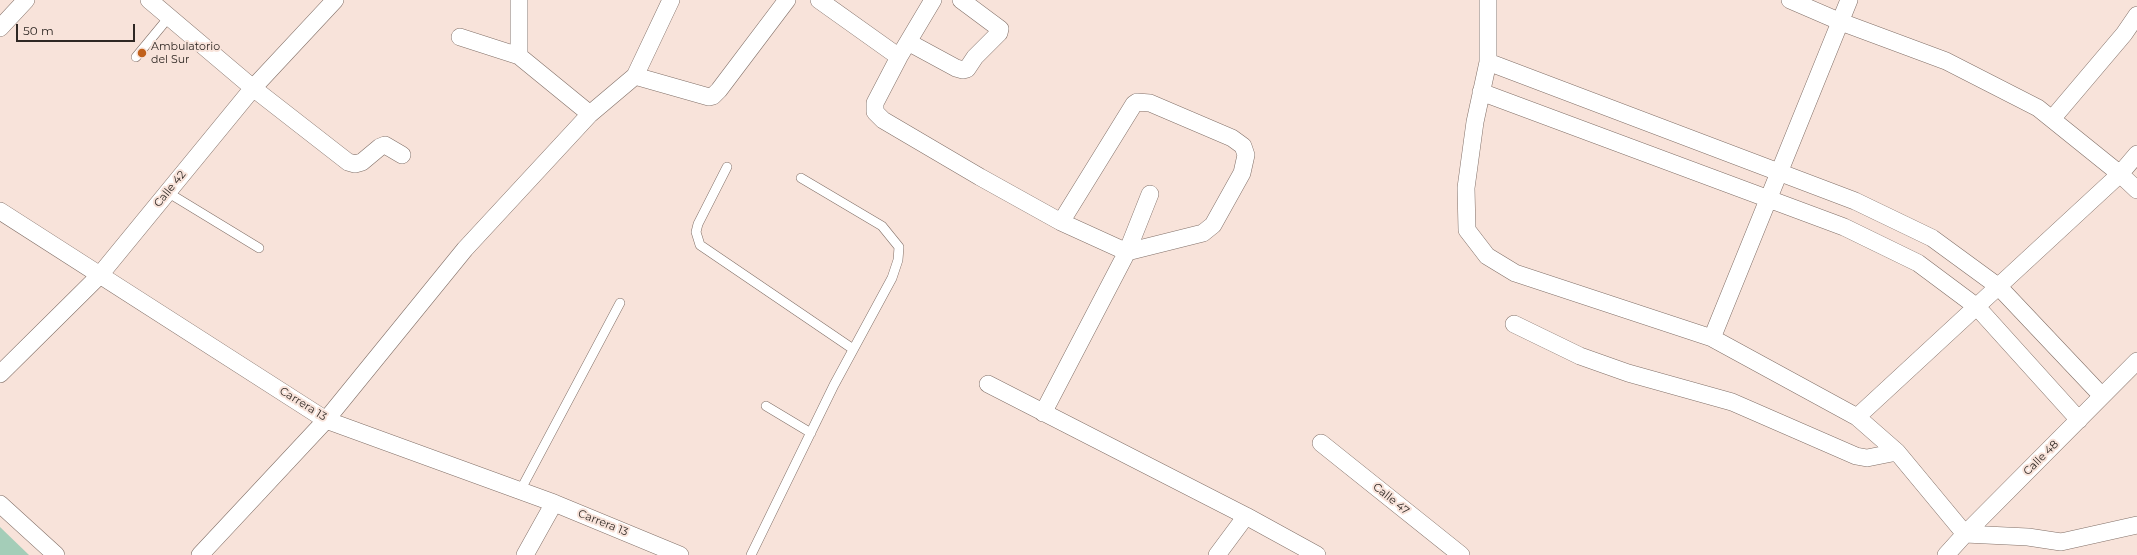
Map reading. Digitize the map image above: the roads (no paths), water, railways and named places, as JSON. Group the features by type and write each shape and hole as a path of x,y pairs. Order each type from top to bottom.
{"street":[{"path":"0,28 26,0"},
{"path":"149,0 253,88 348,162 355,164 362,162 380,146 385,145 402,155"},
{"name":"Calle 42","path":"3,367 99,276 253,88 335,0"},
{"path":"519,0 520,56"},
{"path":"200,555 326,420 465,249 590,114 635,76 671,0"},
{"path":"635,76 709,97 713,96 786,0"},
{"path":"820,0 899,57"},
{"path":"933,0 899,57 875,103 875,112 878,116 980,177 1061,222 1128,252 1203,233 1214,225 1242,173 1246,155 1243,146 1232,138 1150,103 1137,102 1134,104 1061,222"},
{"path":"908,42 956,68 962,70 967,69 975,57 999,33 1000,29 961,0"},
{"path":"1488,0 1488,62 1481,92 1466,188 1467,230 1487,256 1515,273 1712,338 1858,417 1897,452 1965,534 2028,537 2061,548 2137,525"},
{"path":"1790,0 1841,22 1946,61 2038,108 2120,174 2137,190"},
{"path":"1712,338 1849,0"},
{"path":"2052,118 2124,34 2137,16"},
{"path":"460,37 520,56 590,114"},
{"path":"1488,62 1855,201 1932,238 1999,287 2102,396"},
{"path":"1481,92 1844,227 1918,263 1977,307 2079,420"},
{"path":"1858,417 2120,174 2137,154"},
{"path":"1043,413 1128,252 1150,194"},
{"name":"Carrera 13","path":"0,211 99,276 326,420 554,503 680,555"},
{"path":"1514,324 1580,356 1628,373 1732,402 1856,456 1866,458 1897,452"},
{"name":"Calle 48","path":"1946,555 2137,361"},
{"path":"988,384 1246,516 1317,555"},
{"name":"Calle 47","path":"1321,443 1461,555"},
{"path":"525,555 554,503"},
{"path":"0,504 56,555"},
{"path":"1217,555 1246,516"}],"lane":[{"path":"136,57 169,17"},
{"path":"727,167 698,224 696,232 700,245 853,349"},
{"path":"751,555 853,349 892,278 898,260 899,247 882,226 801,178"},
{"path":"167,192 258,248"},
{"path":"520,491 620,303"},
{"path":"766,406 811,433"}],"place":[{"name":"Ambulatorio del Sur","path":"142,53"}]}
